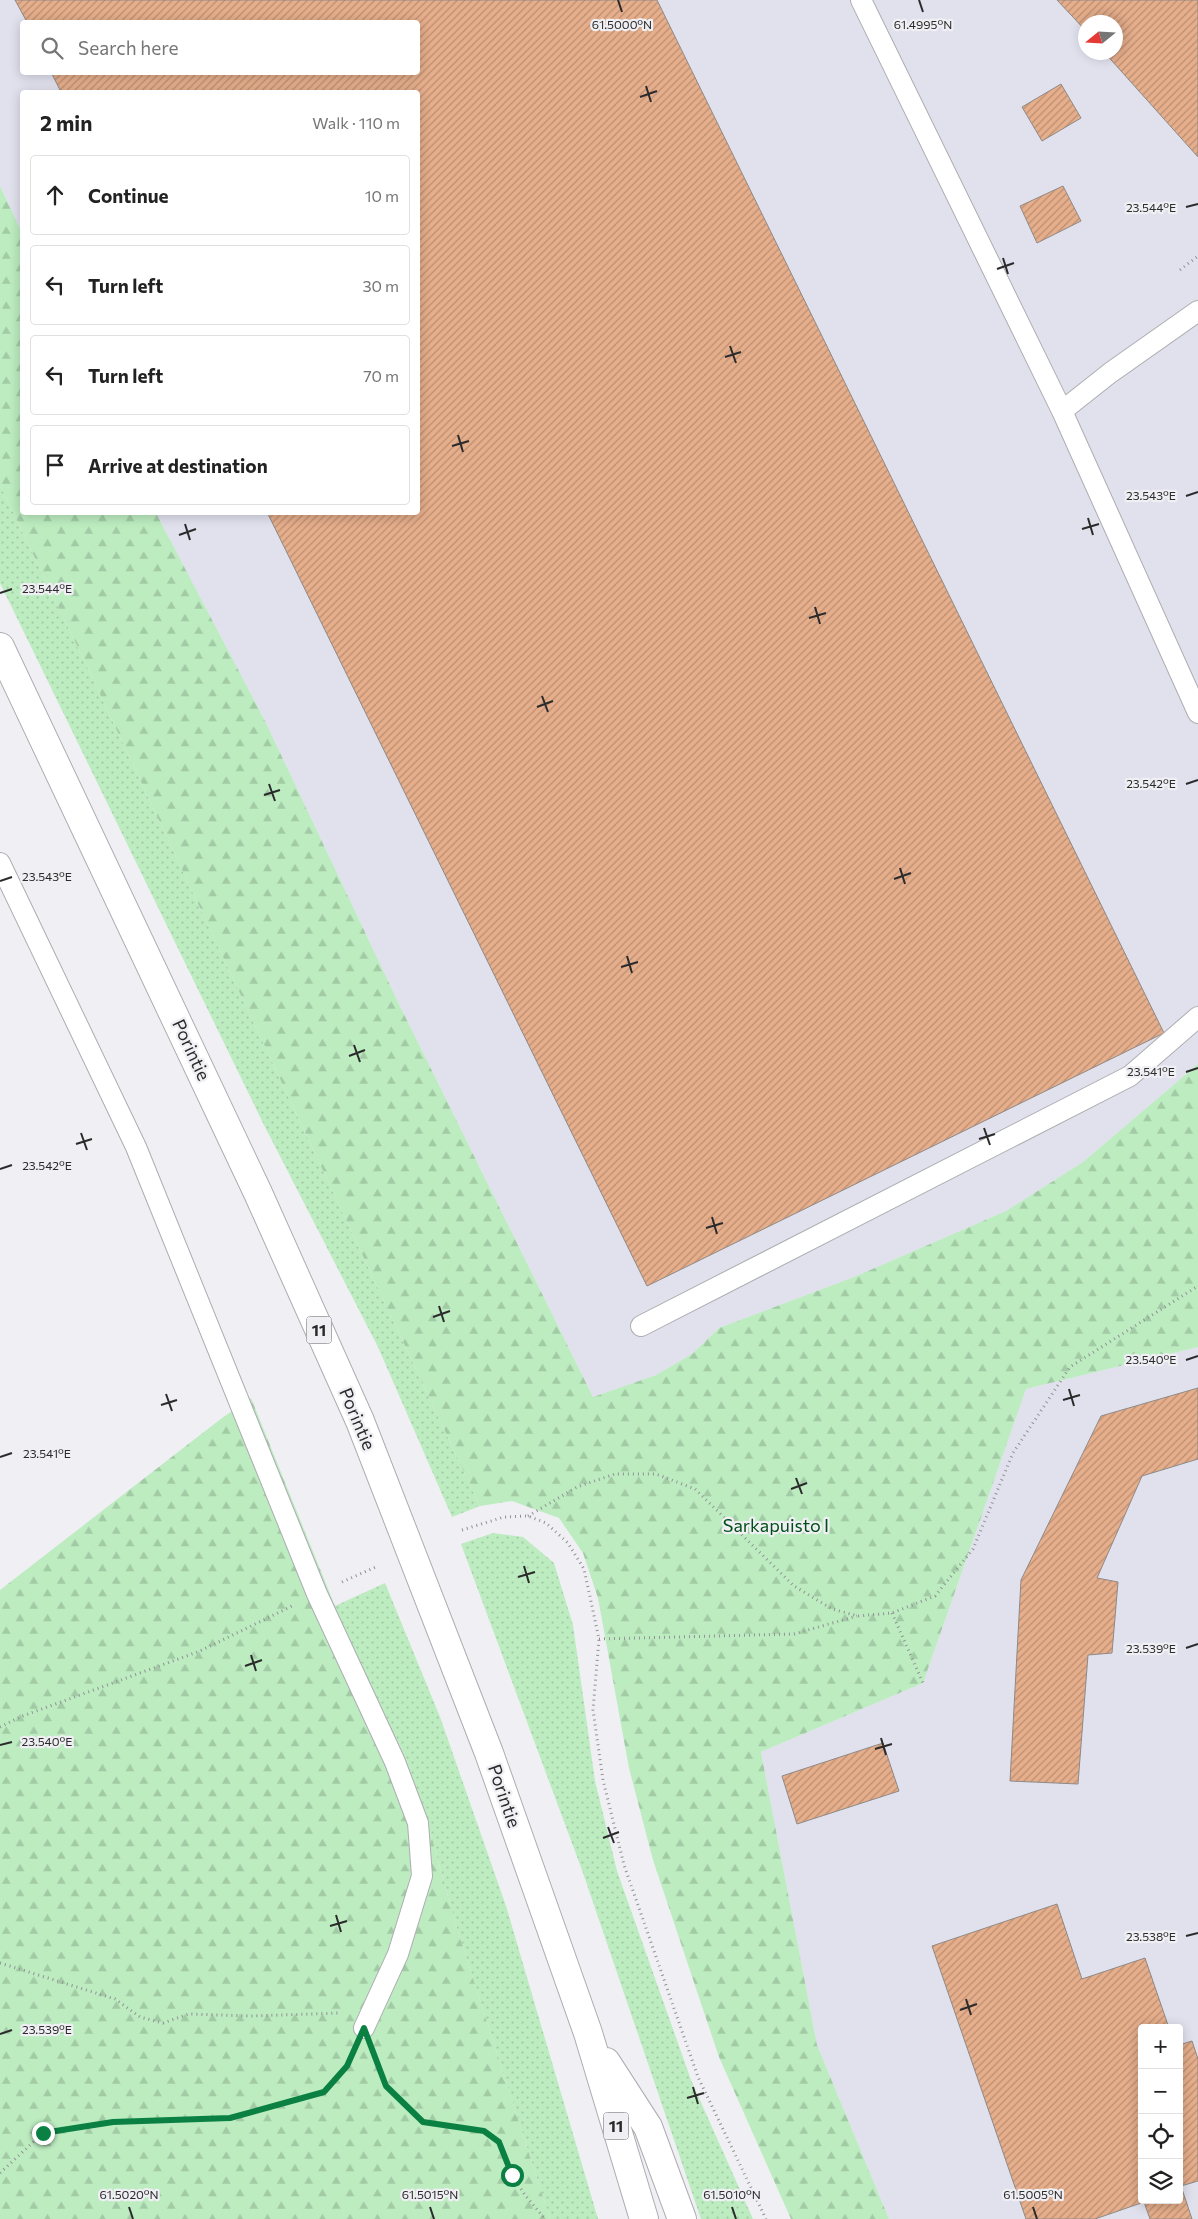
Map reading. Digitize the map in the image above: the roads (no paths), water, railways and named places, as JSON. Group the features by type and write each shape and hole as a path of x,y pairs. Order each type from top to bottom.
{"highway":[{"name":"Porintie","path":"0,647 258,1193 360,1422 489,1753 588,2033 644,2219"},
{"path":"588,2033 648,2127 682,2219"}],"lane":[{"path":"862,0 1062,411 1198,713"},
{"path":"1062,411 1110,373 1198,311"},
{"path":"0,863 136,1147 317,1594 396,1762 418,1823 422,1876 398,1954 364,2028"},
{"path":"641,1326 1130,1076 1198,1017"}],"park label":[{"name":"Sarkapuisto I","path":"776,1526"}]}
